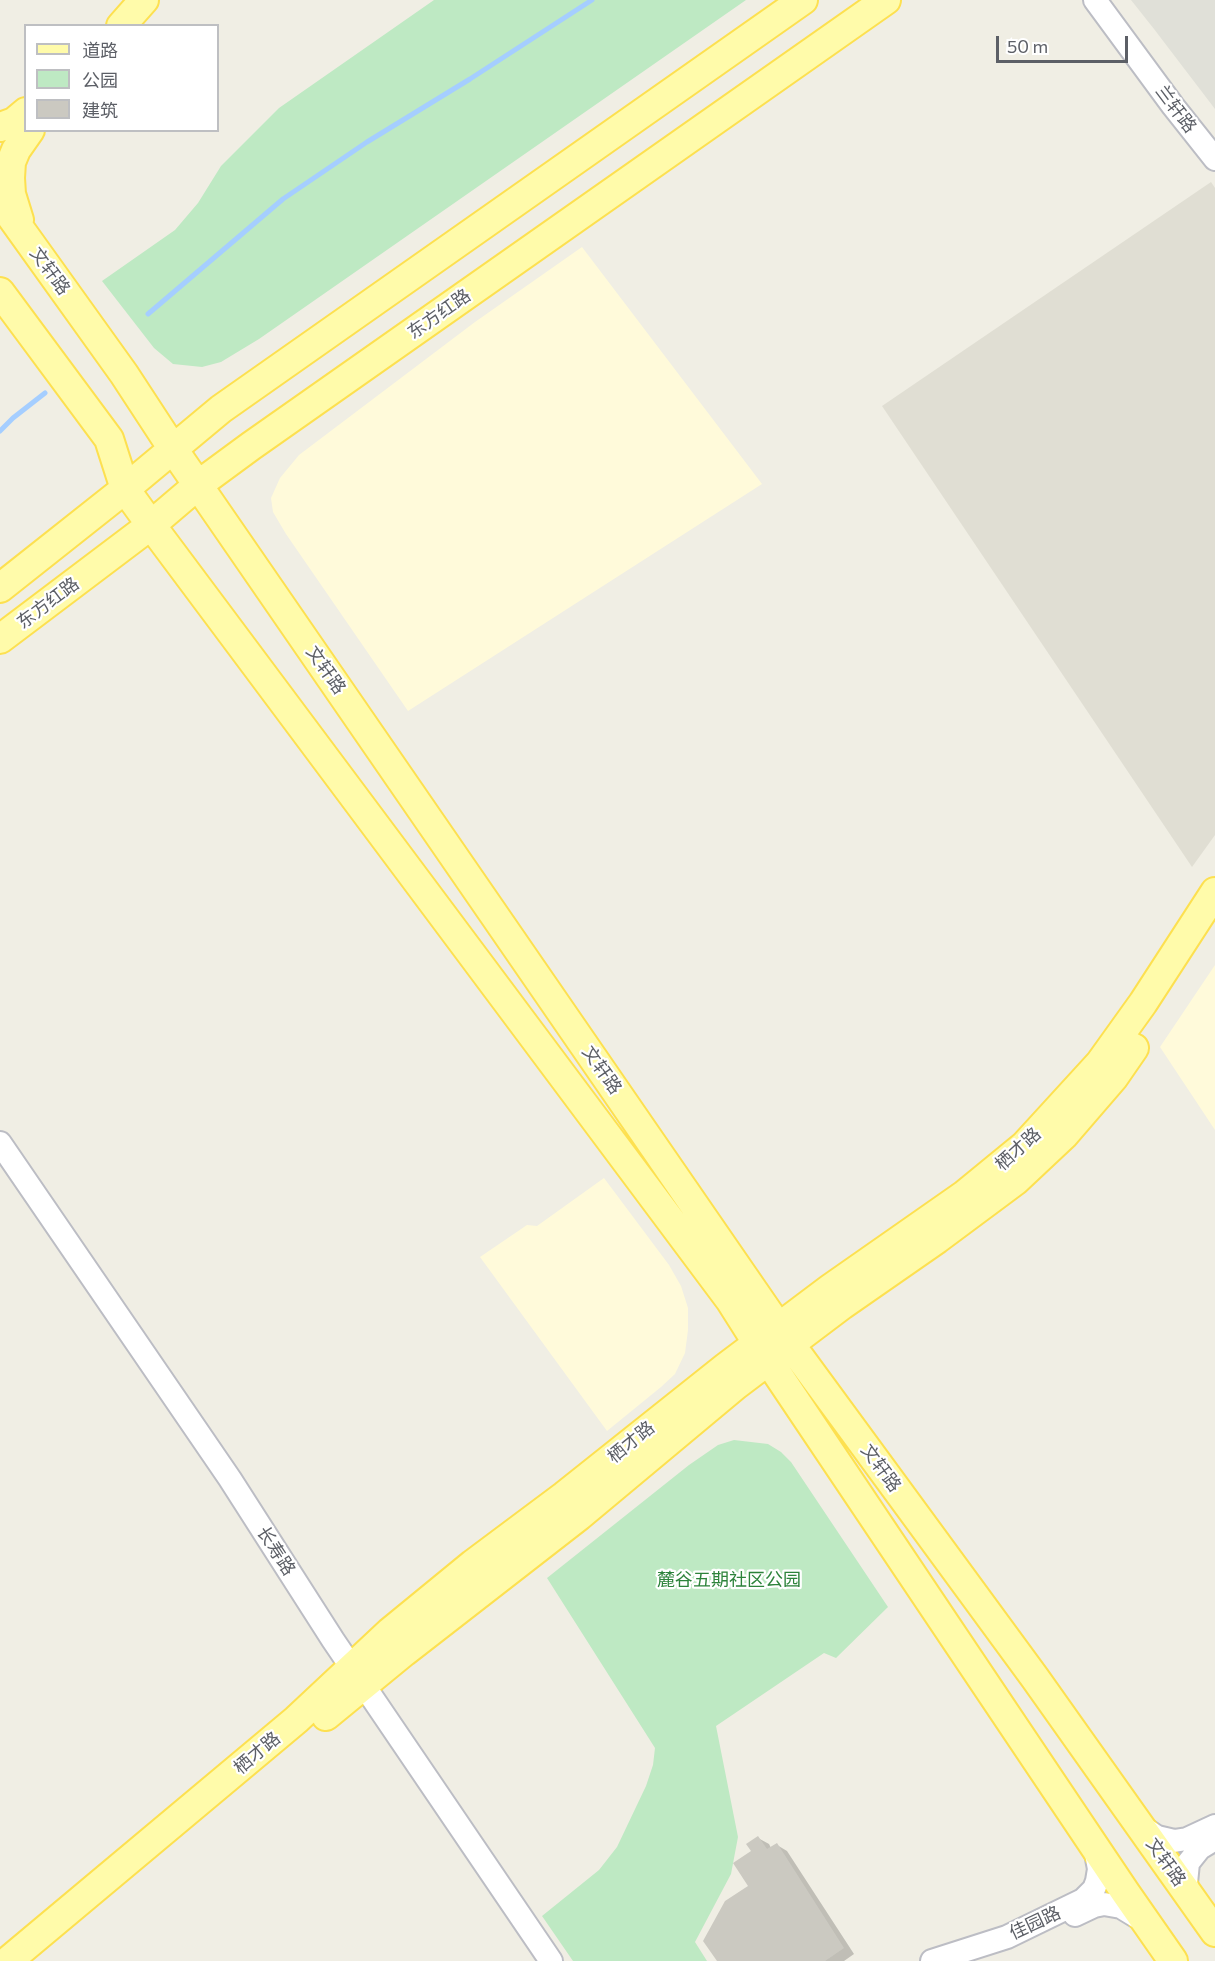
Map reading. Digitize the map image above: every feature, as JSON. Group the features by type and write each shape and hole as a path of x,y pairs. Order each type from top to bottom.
{"main road":[{"path":"103,24 123,0"},
{"path":"123,24 144,0"},
{"path":"0,588 221,409 803,0"},
{"name":"东方红路","path":"0,639 151,525 198,485 886,0"},
{"path":"0,127 14,122 24,114"},
{"path":"25,236 11,194 10,178 11,162 29,132"},
{"name":"文轩路","path":"0,201 124,374 774,1343 1095,1848 1173,1961"},
{"name":"文轩路","path":"0,292 109,439 125,489 151,525 730,1300 774,1343 1028,1669 1215,1932"},
{"name":"栖才路","path":"8,1961 296,1720 579,1516 726,1392 840,1281 964,1195 1025,1145 1100,1063 1143,1003 1215,892"},
{"name":"栖才路","path":"774,1343 842,1305 977,1211 1045,1154 1113,1077 1156,1019 1215,926"},
{"name":"栖才路","path":"35,1961 236,1796 355,1679"}],"street":[{"name":"兰轩路","path":"1095,0 1215,159"},
{"name":"兰轩路","path":"1107,0 1215,144"},
{"name":"长寿路","path":"0,1143 230,1479 355,1679 551,1961"},
{"name":"长寿路","path":"0,1159 224,1483 540,1961"},
{"path":"1138,1824 1157,1837 1174,1841 1187,1839 1215,1826"},
{"path":"1189,1895 1186,1883 1188,1863 1200,1848 1215,1839"},
{"name":"佳园路","path":"932,1961 1007,1937 1083,1900 1097,1881 1099,1869 1095,1848"},
{"name":"佳园路","path":"966,1961 1011,1945 1094,1906 1104,1904 1121,1907 1145,1922"}],"shaded area":[{"path":"1131,0 1215,0 1215,109 1154,29"},
{"path":"1211,182 1215,188 1215,835 1192,867 882,406"},
{"path":"582,247 762,484 408,711 286,534 273,512 271,498 280,478 299,455 475,322"},
{"path":"1215,965 1215,1130 1160,1047"},
{"path":"604,1178 669,1265 681,1286 688,1308 685,1353 675,1374 607,1431 480,1257 527,1225 537,1226"}],"green space":[{"path":"434,0 746,0 259,339 221,362 202,367 173,364 154,348 102,281 175,230 198,203 221,166 279,108"},
{"name":"麓谷五期社区公园","path":"734,1440 768,1444 791,1462 888,1607 836,1658 824,1653 716,1726 738,1837 731,1874 695,1942 707,1961 573,1961 542,1916 599,1870 617,1847 646,1786 653,1765 655,1748 547,1578 689,1465 718,1445"}],"building":[{"path":"758,1836 767,1849 777,1843 844,1948 825,1961 717,1961 703,1941 725,1901 748,1886 733,1863 751,1851 746,1844"}],"waterway":[{"path":"148,314 283,199 367,142 592,0"},
{"path":"0,431 45,393"}]}
